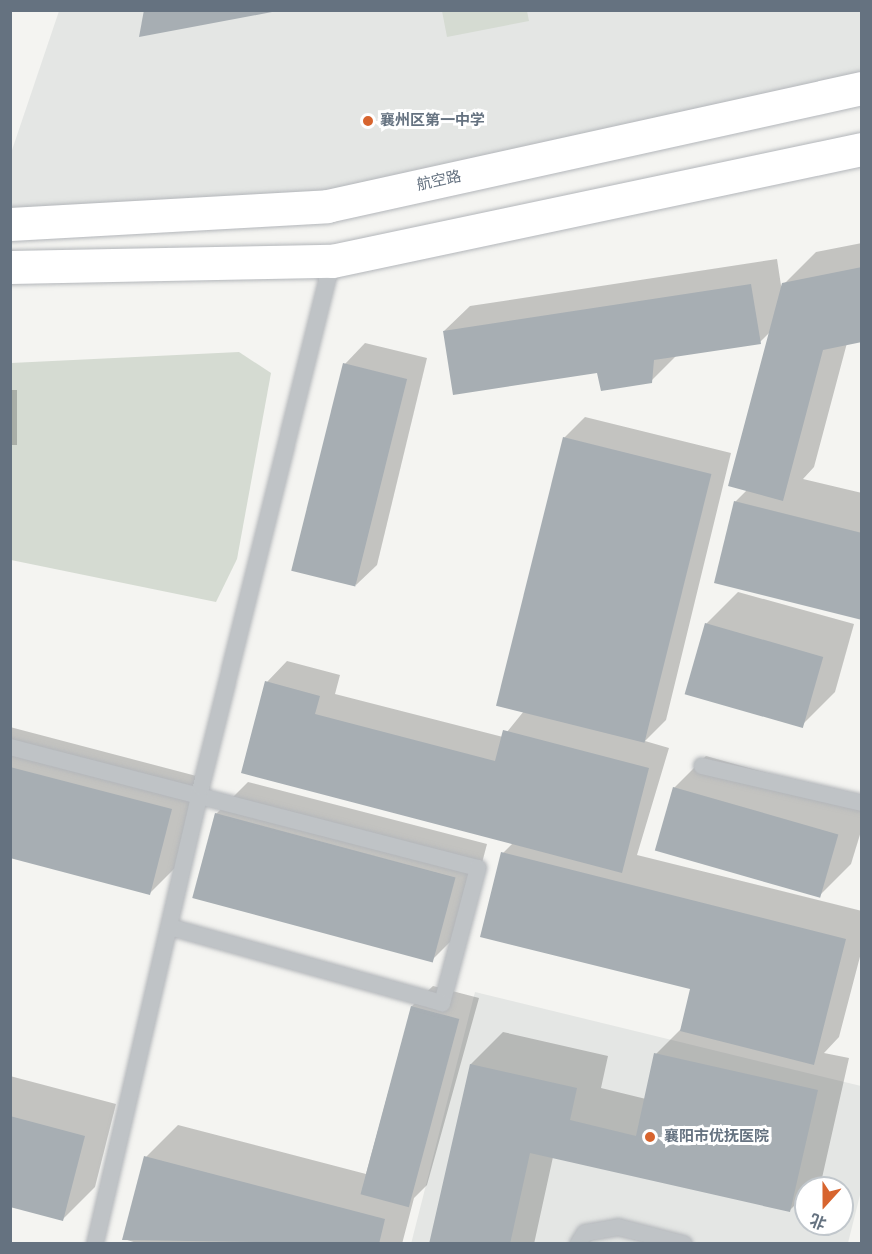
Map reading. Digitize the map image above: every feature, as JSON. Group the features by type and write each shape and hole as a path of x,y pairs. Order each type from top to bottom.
{"main road":[{"name":"航空路","path":"10,224 327,206 861,88"},
{"path":"10,267 333,261 861,149"}],"lane":[{"path":"95,1244 199,795 333,261"},
{"path":"10,747 478,868 442,1003 168,927"},
{"path":"702,765 861,803"},
{"path":"578,1244 585,1233 618,1227 684,1244"}],"shaded area":[{"name":"襄州区第一中学","path":"59,11 861,11 861,88 327,206 11,224 11,153"},
{"path":"442,11 527,11 529,21 447,37"},
{"path":"239,352 271,373 237,559 216,602 11,560 11,363"},
{"name":"襄阳市优抚医院","path":"475,992 861,1086 861,1191 854,1219 854,1176 794,1176 794,1236 850,1236 848,1243 411,1244"}],"building":[{"path":"144,10 272,10 272,12 139,37"},
{"path":"862,267 862,342 823,350 783,501 728,486 782,283"},
{"path":"751,284 761,344 654,360 652,383 601,391 597,373 453,395 443,331"},
{"path":"343,363 407,379 355,587 291,571"},
{"path":"563,437 711,474 644,743 496,706"},
{"path":"734,501 862,533 862,620 714,583"},
{"path":"705,623 823,657 803,728 685,694"},
{"path":"265,681 320,696 315,714 495,761 503,730 649,768 622,873 241,773"},
{"path":"10,767 172,809 150,895 10,858"},
{"path":"673,787 838,834 820,898 655,850"},
{"path":"215,813 456,877 433,962 192,898"},
{"path":"501,852 846,939 814,1065 680,1031 690,989 480,937"},
{"path":"411,1006 459,1019 409,1207 361,1194"},
{"path":"654,1053 818,1090 798,1176 794,1176 794,1195 790,1212 530,1153 510,1244 429,1244 470,1064 577,1088 570,1120 636,1136"},
{"path":"10,1116 85,1136 63,1221 10,1207"},
{"path":"144,1156 385,1219 379,1244 122,1240"}],"place":[{"name":"襄州区第一中学","path":"368,121"},
{"name":"襄阳市优抚医院","path":"650,1137"}]}
